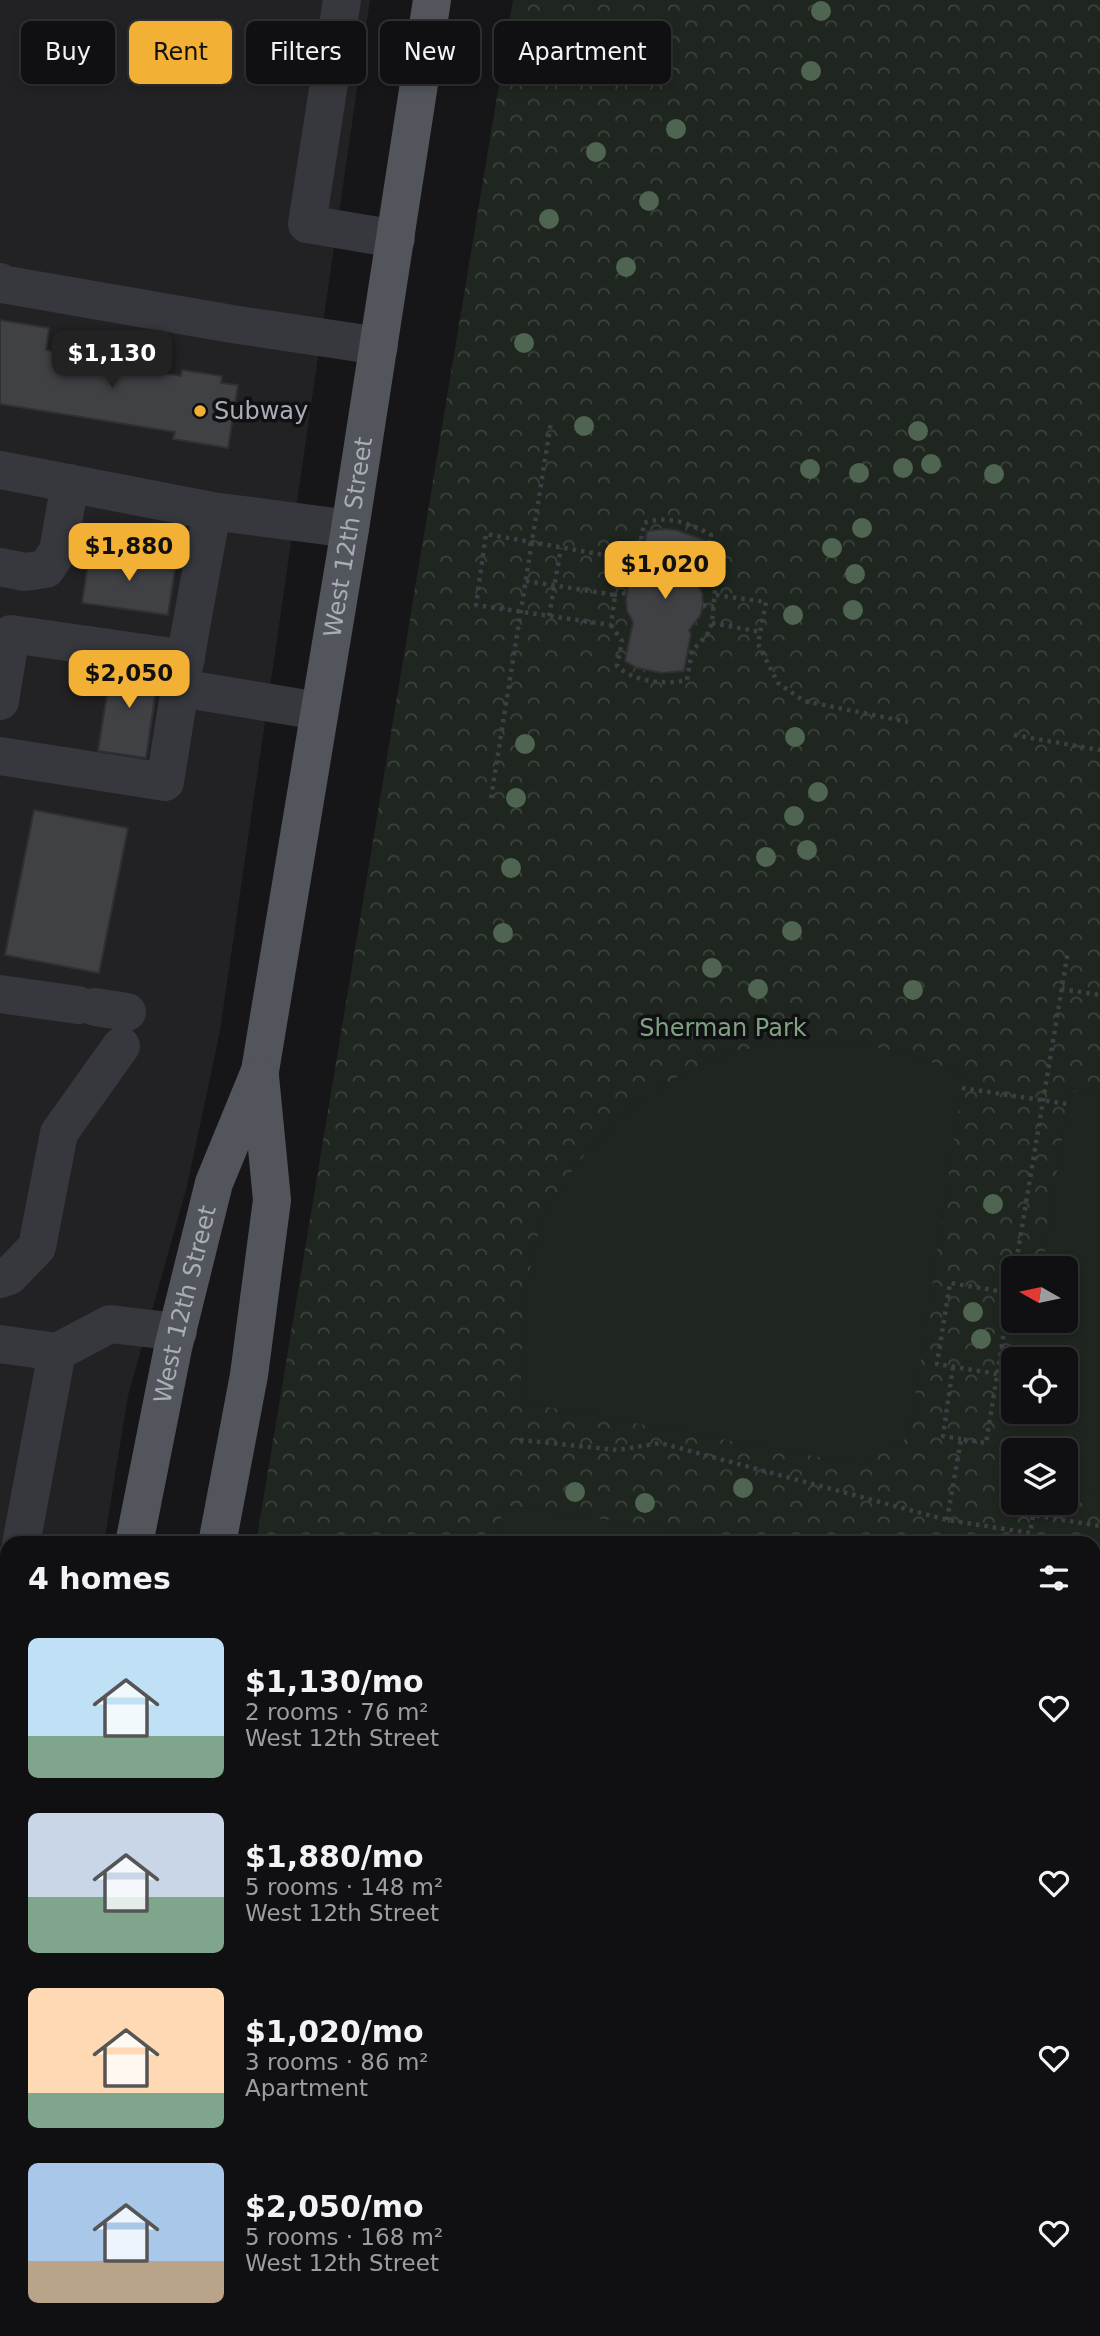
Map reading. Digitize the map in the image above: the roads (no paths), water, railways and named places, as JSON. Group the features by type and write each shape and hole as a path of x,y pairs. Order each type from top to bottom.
{"main road":[{"name":"West 12th Street","path":"136,1536 178,1332 214,1183 260,1071 350,529 432,0"},
{"name":"West 12th Street","path":"219,1536 249,1375 272,1200 260,1071"}],"street":[{"path":"342,0 307,224 396,239"},
{"path":"0,282 379,346"},
{"path":"0,470 212,511 350,529"},
{"path":"0,567 25,572 47,569 58,551 70,482"},
{"path":"0,755 165,782 212,511"},
{"path":"0,701 11,634 183,674 319,711"},
{"path":"0,994 105,1018 59,1133 37,1247 9,1276 0,1279"},
{"path":"0,1344 57,1352 110,1324 178,1332"},
{"path":"23,1536 57,1352"}],"place":[{"name":"Subway","path":"200,411"}],"park label":[{"name":"Sherman Park","path":"723,1028"}]}
